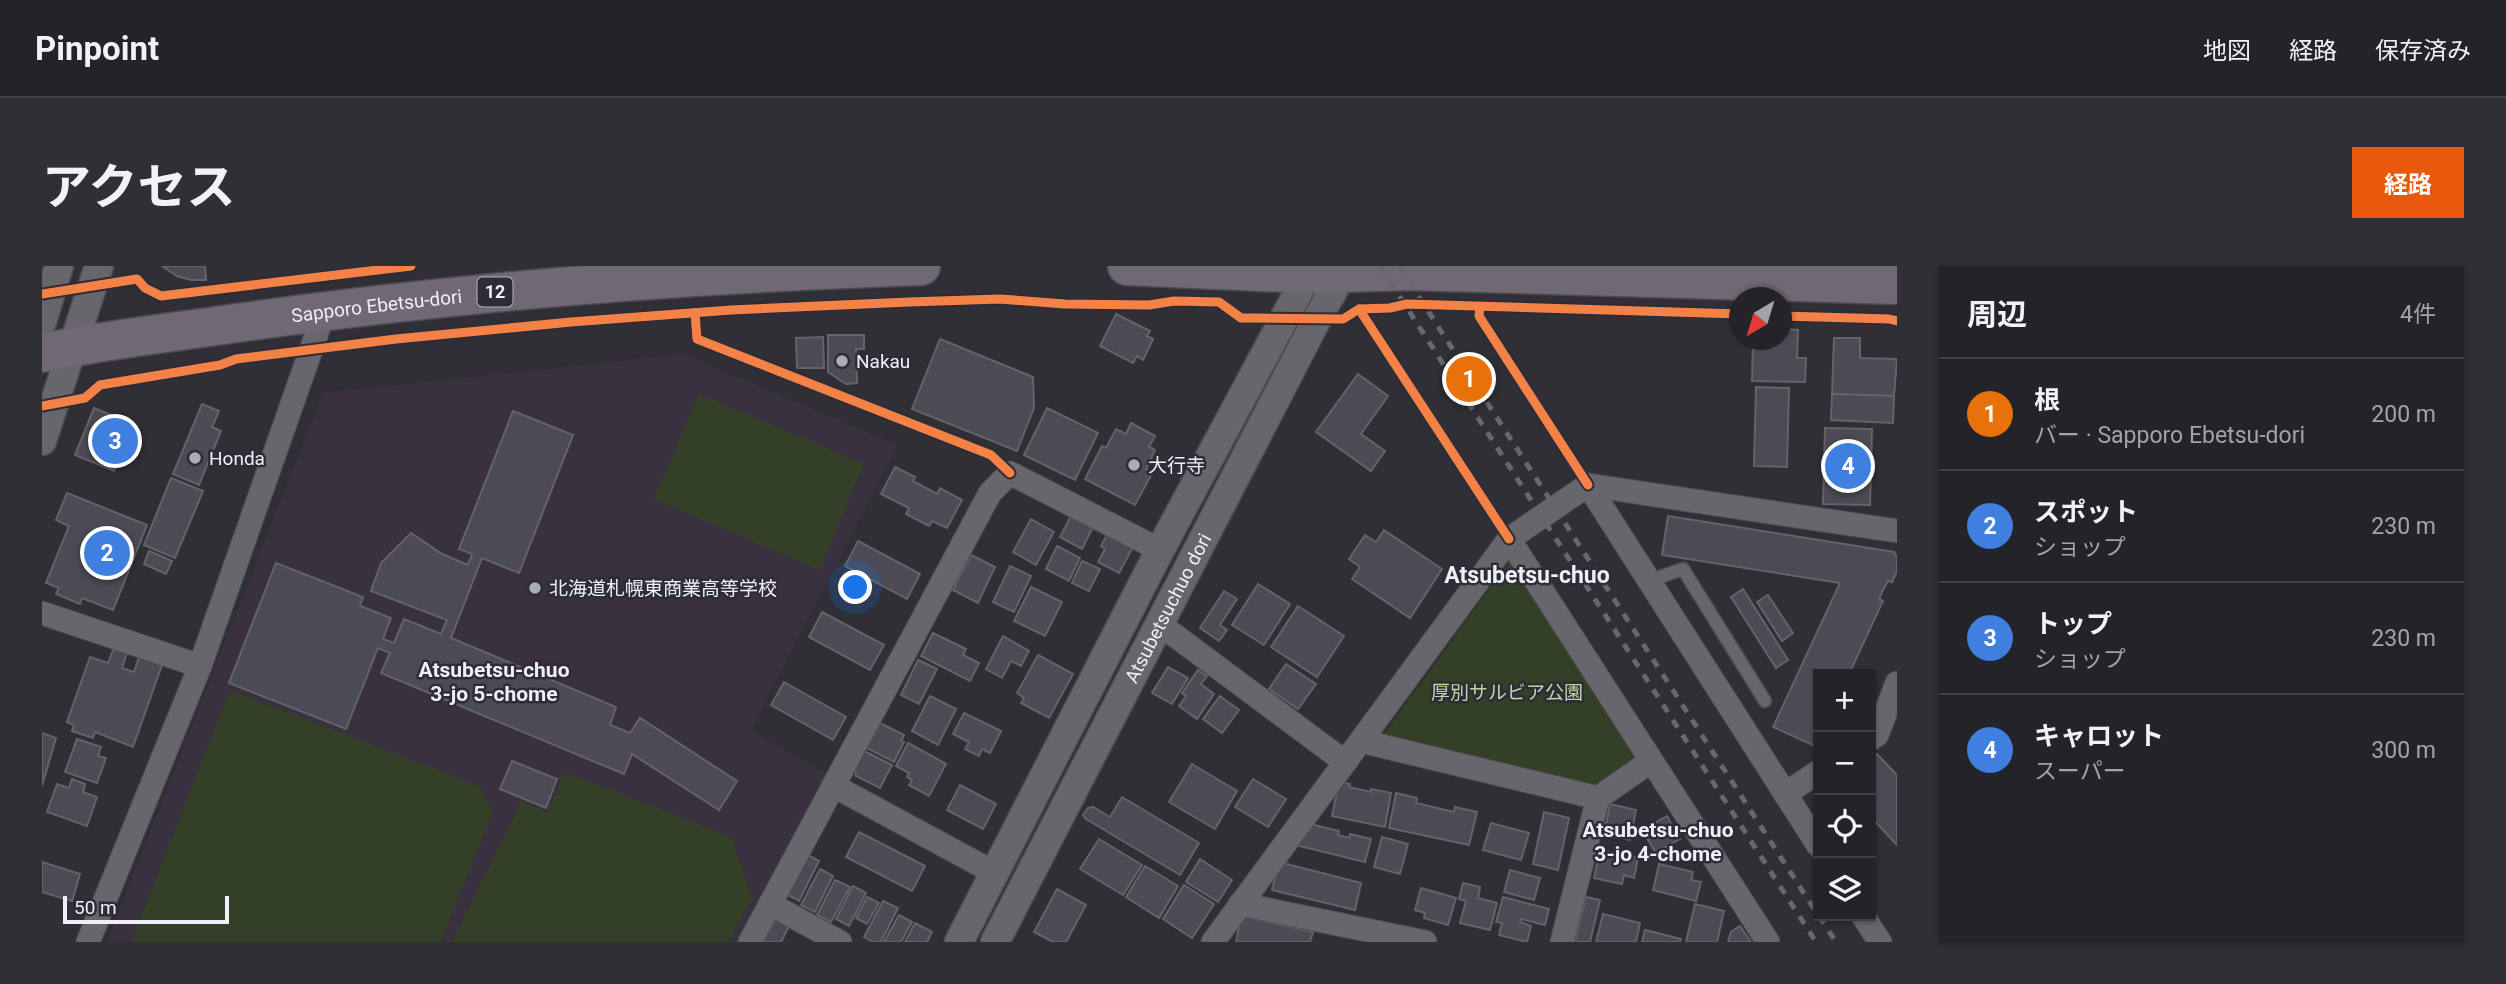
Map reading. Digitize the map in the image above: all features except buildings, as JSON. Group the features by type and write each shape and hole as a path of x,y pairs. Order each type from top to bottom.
{"highway":[{"name":"Sapporo Ebetsu-dori","path":"57,350 325,310 694,271 921,266"},
{"path":"1127,266 1326,274 1409,271 1653,273 1897,285"}],"street":[{"path":"42,322 59,266"},
{"path":"42,441 57,350 99,266"},
{"name":"Atsubetsuchuo dori","path":"960,942 1160,550 1326,274"},
{"name":"Atsubetsuchuo dori","path":"995,942 1317,319 1326,274"},
{"path":"88,942 200,666 325,310"},
{"path":"750,942 990,493 1010,473 1160,550"},
{"path":"1588,485 1813,837"},
{"path":"1213,942 1509,540 1588,485 1897,531"},
{"path":"1509,540 1768,942"},
{"path":"42,613 200,666"},
{"path":"1158,623 1345,762"},
{"path":"1876,736 1897,683"},
{"path":"1361,741 1598,798"},
{"path":"1562,942 1598,798 1651,761"},
{"path":"1785,794 1813,775"},
{"path":"834,786 995,873"},
{"path":"770,904 841,942"},
{"path":"1240,904 1425,942"},
{"path":"1866,921 1880,942"}],"lane":[{"path":"1648,581 1683,569 1765,701"}],"shaded area":[{"name":"北海道札幌東商業高等学校","path":"683,354 898,445 751,730 827,774 740,942 107,942 323,393"}],"green space":[{"path":"699,394 864,464 820,570 654,499"},
{"name":"厚別サルビア公園","path":"1510,560 1639,760 1599,788 1379,741"},
{"path":"230,690 479,786 493,812 441,942 131,942"},
{"path":"564,772 731,837 752,897 729,942 452,942 521,802 548,812"}],"railway":[{"path":"1380,266 1816,942"},
{"path":"1399,266 1813,907"},
{"path":"1822,921 1836,942"}],"cycle path":[{"path":"42,294 137,279 145,288 161,296 411,266"},
{"path":"42,406 85,398 100,385 220,365 236,359 396,339 731,310 1000,299 1065,304 1219,302 1241,318 1343,319 1359,309 1390,308 1407,304 1729,314"},
{"path":"1480,307 1479,316 1588,485"},
{"path":"1359,309 1509,539"},
{"path":"695,313 697,339 991,455 1010,473"},
{"path":"1792,316 1897,321"}],"place":[{"name":"Nakau","path":"842,361"},
{"name":"根","path":"1469,379"},
{"name":"トップ","path":"115,441"},
{"name":"Honda","path":"195,458"},
{"name":"大行寺","path":"1134,465"},
{"name":"キャロット","path":"1848,466"},
{"name":"スポット","path":"107,553"},
{"name":"北海道札幌東商業高等学校","path":"535,588"}],"district":[{"name":"Atsubetsu-chuo","path":"1527,575"},
{"name":"Atsubetsu-chuo 3-jo 5-chome","path":"494,682"},
{"name":"Atsubetsu-chuo 3-jo 4-chome","path":"1658,842"}]}
